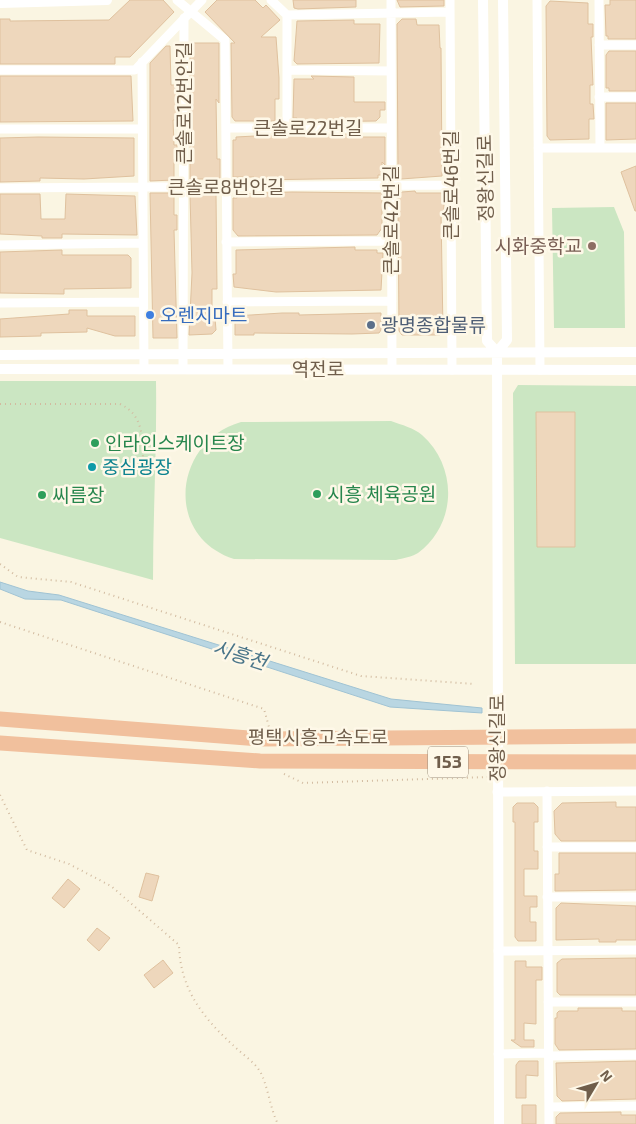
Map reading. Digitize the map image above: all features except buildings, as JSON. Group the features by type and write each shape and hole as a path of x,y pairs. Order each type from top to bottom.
{"highway":[{"name":"평택시흥고속도로","path":"0,719 265,733 636,736"},
{"name":"평택시흥고속도로","path":"0,743 260,761 636,762"}],"street":[{"path":"0,3 108,0"},
{"name":"큰솔로22번길","path":"177,0 188,15 225,40 228,368"},
{"name":"큰솔로12번안길","path":"0,70 135,70 202,0"},
{"path":"271,0 286,15 287,128"},
{"name":"큰솔로42번길","path":"390,0 392,369"},
{"name":"큰솔로46번길","path":"450,0 452,370"},
{"name":"정왕신길로","path":"484,0 487,341 497,352"},
{"name":"정왕신길로","path":"499,1124 497,352 507,340 503,0"},
{"path":"537,0 540,370"},
{"path":"599,0 600,148"},
{"path":"286,15 450,12"},
{"name":"큰솔로12번안길","path":"184,368 184,187 188,15"},
{"path":"599,45 636,45"},
{"path":"142,62 144,368"},
{"path":"287,70 391,72"},
{"path":"599,97 636,97"},
{"path":"0,129 142,128"},
{"name":"큰솔로22번길","path":"226,128 391,128"},
{"path":"538,148 636,148"},
{"name":"큰솔로8번안길","path":"0,188 451,185"},
{"path":"226,242 392,241"},
{"path":"0,245 143,243"},
{"path":"227,302 392,300"},
{"path":"0,303 143,302"},
{"name":"역전로","path":"0,355 636,352"},
{"name":"역전로","path":"0,369 636,370"},
{"path":"547,791 549,1124"},
{"path":"497,792 636,791"},
{"path":"547,847 636,847"},
{"path":"547,897 636,897"},
{"path":"498,951 636,950"},
{"path":"548,1002 636,1002"},
{"path":"498,1054 636,1055"},
{"path":"549,1107 636,1106"}],"path":[{"path":"0,404 120,404 129,408 140,424 143,458"},
{"path":"0,564 18,577 71,582 360,676 475,684"},
{"path":"0,622 264,709 265,733"},
{"path":"281,766 284,775 303,783 497,777"},
{"path":"0,795 27,850 69,864 111,886 179,945 180,964 200,1012 210,1024 260,1071 272,1113 278,1124"}],"green space":[{"path":"614,207 624,232 625,328 554,328 552,208"},
{"path":"0,381 156,381 153,580 0,538"},
{"path":"518,385 636,386 636,664 515,664 513,393"},
{"name":"시흥 체육공원","path":"391,421 422,435 434,448 442,463 447,479 446,511 440,527 431,541 418,553 396,560 234,559 211,547 196,531 187,511 186,489 191,468 202,448 219,432 241,422"}],"water":[{"name":"시흥천","path":"0,582 28,591 59,595 391,699 482,708 482,713 390,707 61,600 25,599 0,589"}],"place":[{"name":"시화중학교","path":"592,246"},
{"name":"오렌지마트","path":"150,315"},
{"name":"광명종합물류","path":"371,325"},
{"name":"인라인스케이트장","path":"95,443"},
{"name":"중심광장","path":"92,467"},
{"name":"시흥 체육공원","path":"317,494"},
{"name":"씨름장","path":"42,495"}]}
